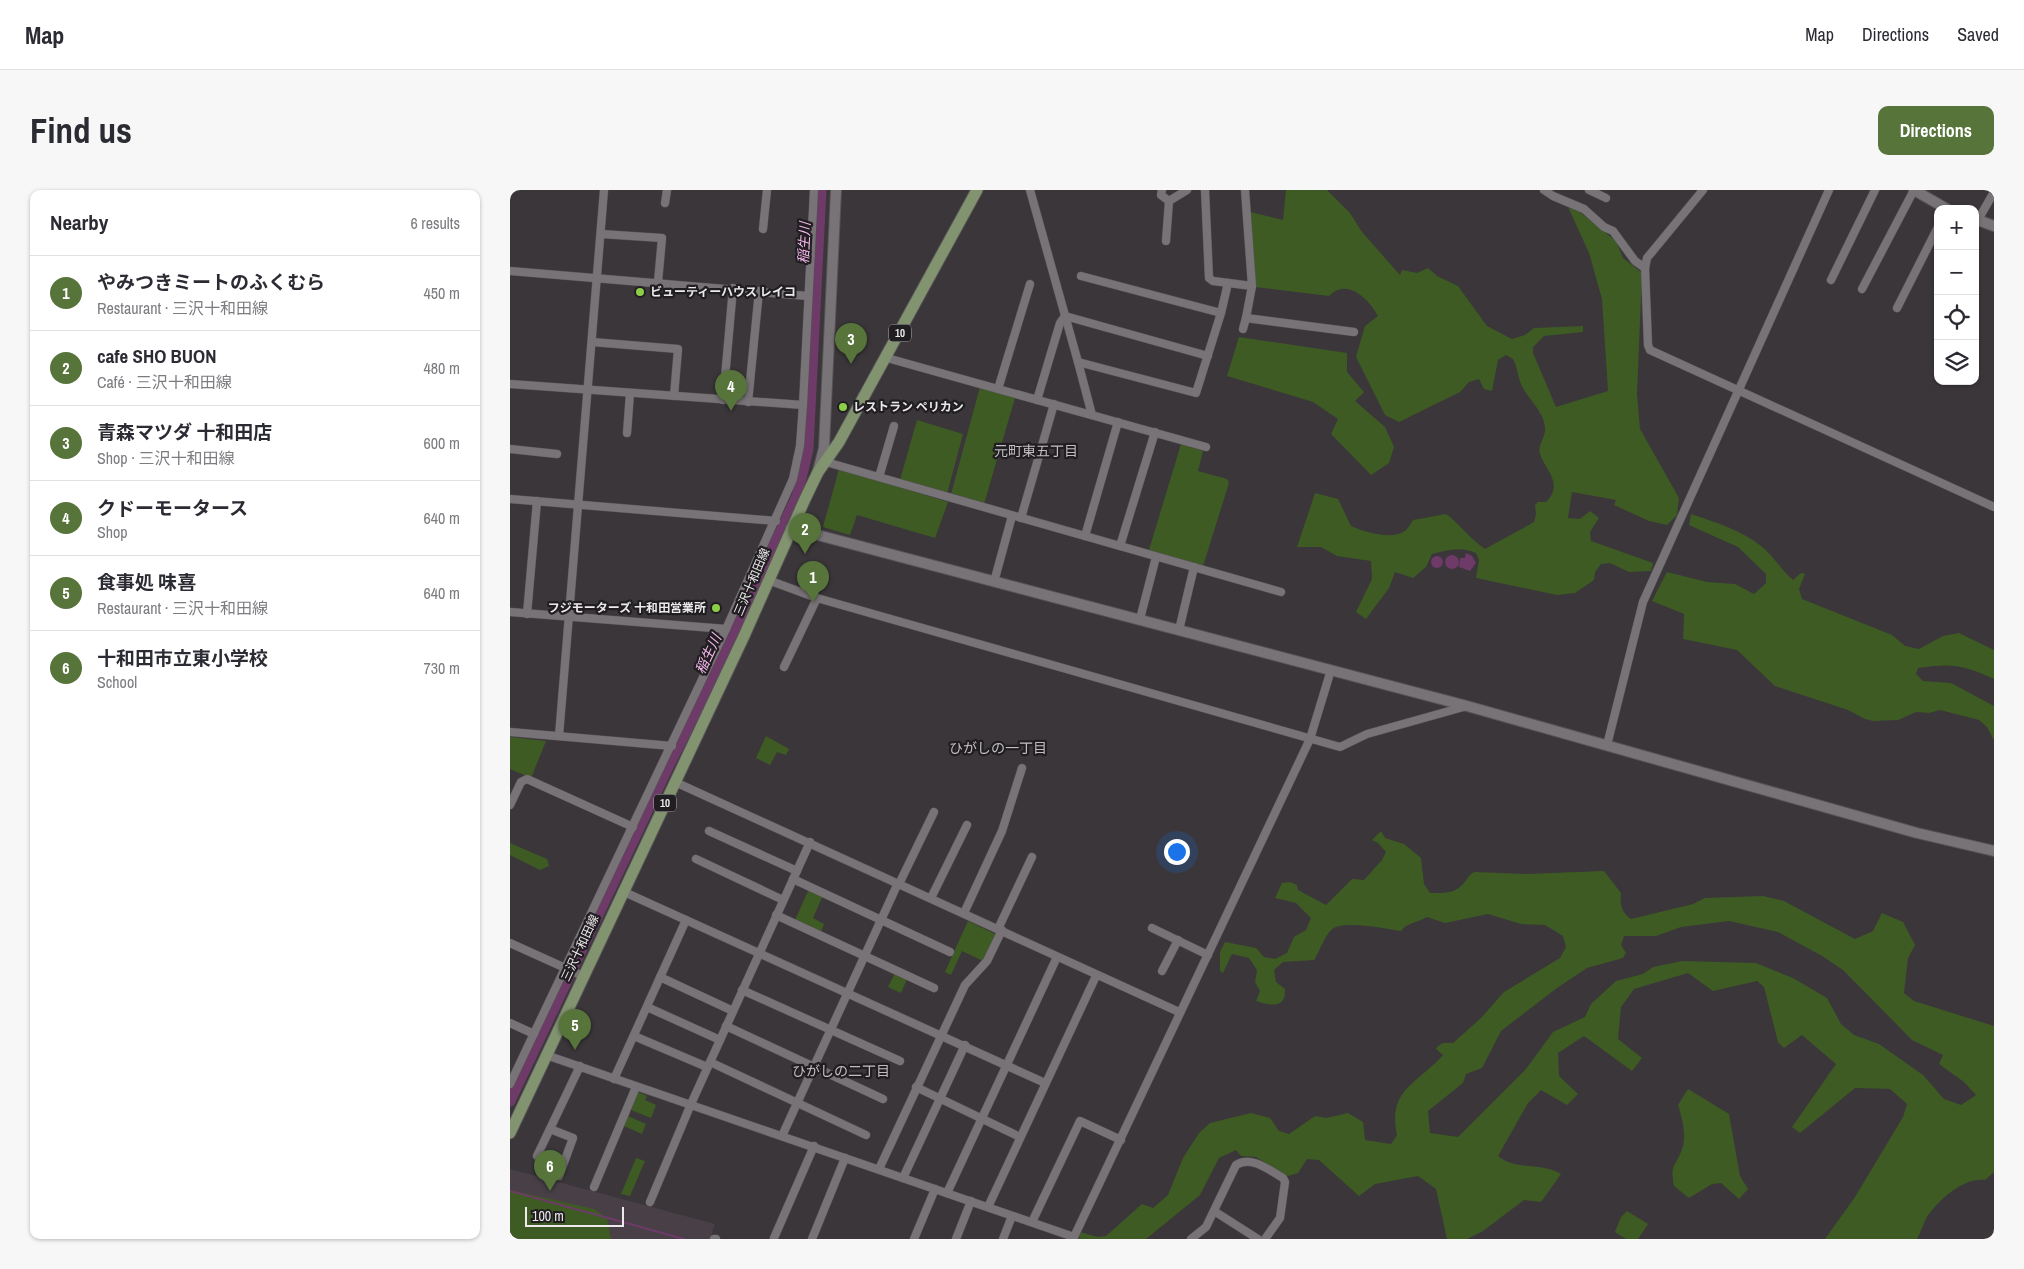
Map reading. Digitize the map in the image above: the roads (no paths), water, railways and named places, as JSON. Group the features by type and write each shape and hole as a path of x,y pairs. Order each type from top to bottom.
{"main road":[{"name":"三沢十和田線","path":"510,1132 546,1055 579,974 675,782 818,472 840,442 977,190"}],"street":[{"path":"559,736 604,190"},
{"path":"665,203 666,190"},
{"path":"763,229 767,190"},
{"path":"510,1084 672,746 776,521 796,467 803,405 814,190"},
{"name":"10","path":"818,472 824,448 836,190"},
{"path":"1030,190 1092,415"},
{"path":"1162,190 1161,195 1169,201"},
{"path":"1169,201 1187,190"},
{"path":"1205,190 1209,278 1213,281 1252,286"},
{"path":"1243,329 1252,286 1245,190"},
{"path":"1544,190 1553,196 1584,209 1604,227 1613,231 1635,261 1645,268"},
{"path":"1589,190 1606,198"},
{"path":"1704,190 1657,243 1647,258 1645,268 1648,345 1650,350 1994,507"},
{"path":"1607,745 1643,602 1829,190"},
{"path":"1831,280 1875,190"},
{"path":"1862,289 1917,191 1940,205"},
{"path":"1979,217 1994,192"},
{"path":"1166,241 1169,201"},
{"path":"1979,221 1994,226"},
{"path":"601,234 662,238 658,282"},
{"path":"1897,308 1934,235"},
{"path":"510,271 759,290 808,296"},
{"path":"1081,276 1221,313"},
{"path":"1078,362 1196,394 1221,313 1228,283"},
{"path":"998,389 1030,284"},
{"path":"723,400 733,288"},
{"path":"748,402 759,290"},
{"path":"1065,316 1208,356"},
{"path":"1037,400 1060,323 1065,316"},
{"path":"1246,318 1354,332"},
{"path":"592,342 678,348 674,396"},
{"path":"886,358 1206,447"},
{"path":"510,384 803,405"},
{"path":"628,433 630,393"},
{"path":"1021,518 1054,404"},
{"path":"1085,536 1118,422"},
{"path":"879,477 894,426"},
{"path":"1120,546 1155,432"},
{"path":"510,449 557,454"},
{"path":"826,462 1281,592"},
{"path":"510,499 776,521"},
{"path":"527,614 537,501"},
{"path":"994,582 1012,516"},
{"path":"791,528 1467,706 1917,834 1994,851"},
{"path":"1140,619 1156,557"},
{"path":"1179,630 1194,567"},
{"path":"768,580 817,598 1340,747 1366,734 1467,706"},
{"path":"784,667 817,598"},
{"path":"510,612 726,629"},
{"path":"546,1055 814,1146 1074,1238 1179,1012 1310,739 1331,670"},
{"path":"510,732 672,746"},
{"path":"964,913 1002,831 1022,768"},
{"path":"510,805 521,782 528,779 633,827"},
{"path":"675,782 810,842 1096,976 1179,1012"},
{"path":"782,1136 881,920 934,812"},
{"path":"931,898 967,825"},
{"path":"709,831 881,920 950,952"},
{"path":"650,1202 691,1104 810,842"},
{"path":"878,1170 965,985 987,962 1032,857"},
{"path":"696,859 784,900"},
{"path":"622,890 942,1034 1045,1083"},
{"path":"776,915 934,988"},
{"path":"614,1078 686,920"},
{"path":"1152,928 1208,955"},
{"path":"1162,971 1178,940"},
{"path":"510,943 579,974"},
{"path":"947,1193 1057,957"},
{"path":"988,1207 1096,976"},
{"path":"660,977 733,1011"},
{"path":"742,990 900,1061"},
{"path":"647,1007 720,1040"},
{"path":"510,1023 534,1034"},
{"path":"726,1026 883,1099"},
{"path":"634,1036 709,1065 866,1135"},
{"path":"903,1178 965,1045"},
{"path":"537,1156 580,1066"},
{"path":"594,1187 636,1086"},
{"path":"916,1087 1020,1137"},
{"path":"1032,1222 1080,1121 1120,1140"},
{"path":"550,1129 573,1138 559,1176"},
{"path":"774,1238 814,1146"},
{"path":"812,1239 845,1158"},
{"path":"1191,1239 1206,1227 1236,1165 1247,1162 1258,1164 1283,1178 1285,1182 1280,1218 1265,1239"},
{"path":"914,1239 935,1189"},
{"path":"956,1239 970,1201"},
{"path":"1214,1211 1258,1239"},
{"path":"1003,1239 1012,1216"}],"waterway":[{"name":"稲生川","path":"510,1101 669,765 715,674 797,496 808,449 821,190"},
{"path":"510,1191 684,1239"}],"place":[{"name":"ビューティーハウス レイコ","path":"640,292"},
{"name":"青森マツダ 十和田店","path":"851,364"},
{"name":"レストラン ペリカン","path":"843,407"},
{"name":"クドーモータース","path":"731,411"},
{"name":"cafe SHO BUON","path":"805,554"},
{"name":"やみつきミートのふくむら","path":"813,602"},
{"name":"フジモーターズ 十和田営業所","path":"716,608"},
{"name":"食事処 味喜","path":"575,1050"},
{"name":"十和田市立東小学校","path":"550,1191"}],"district":[{"name":"元町東五丁目","path":"1036,451"},
{"name":"ひがしの一丁目","path":"998,748"},
{"name":"ひがしの二丁目","path":"841,1071"}]}
